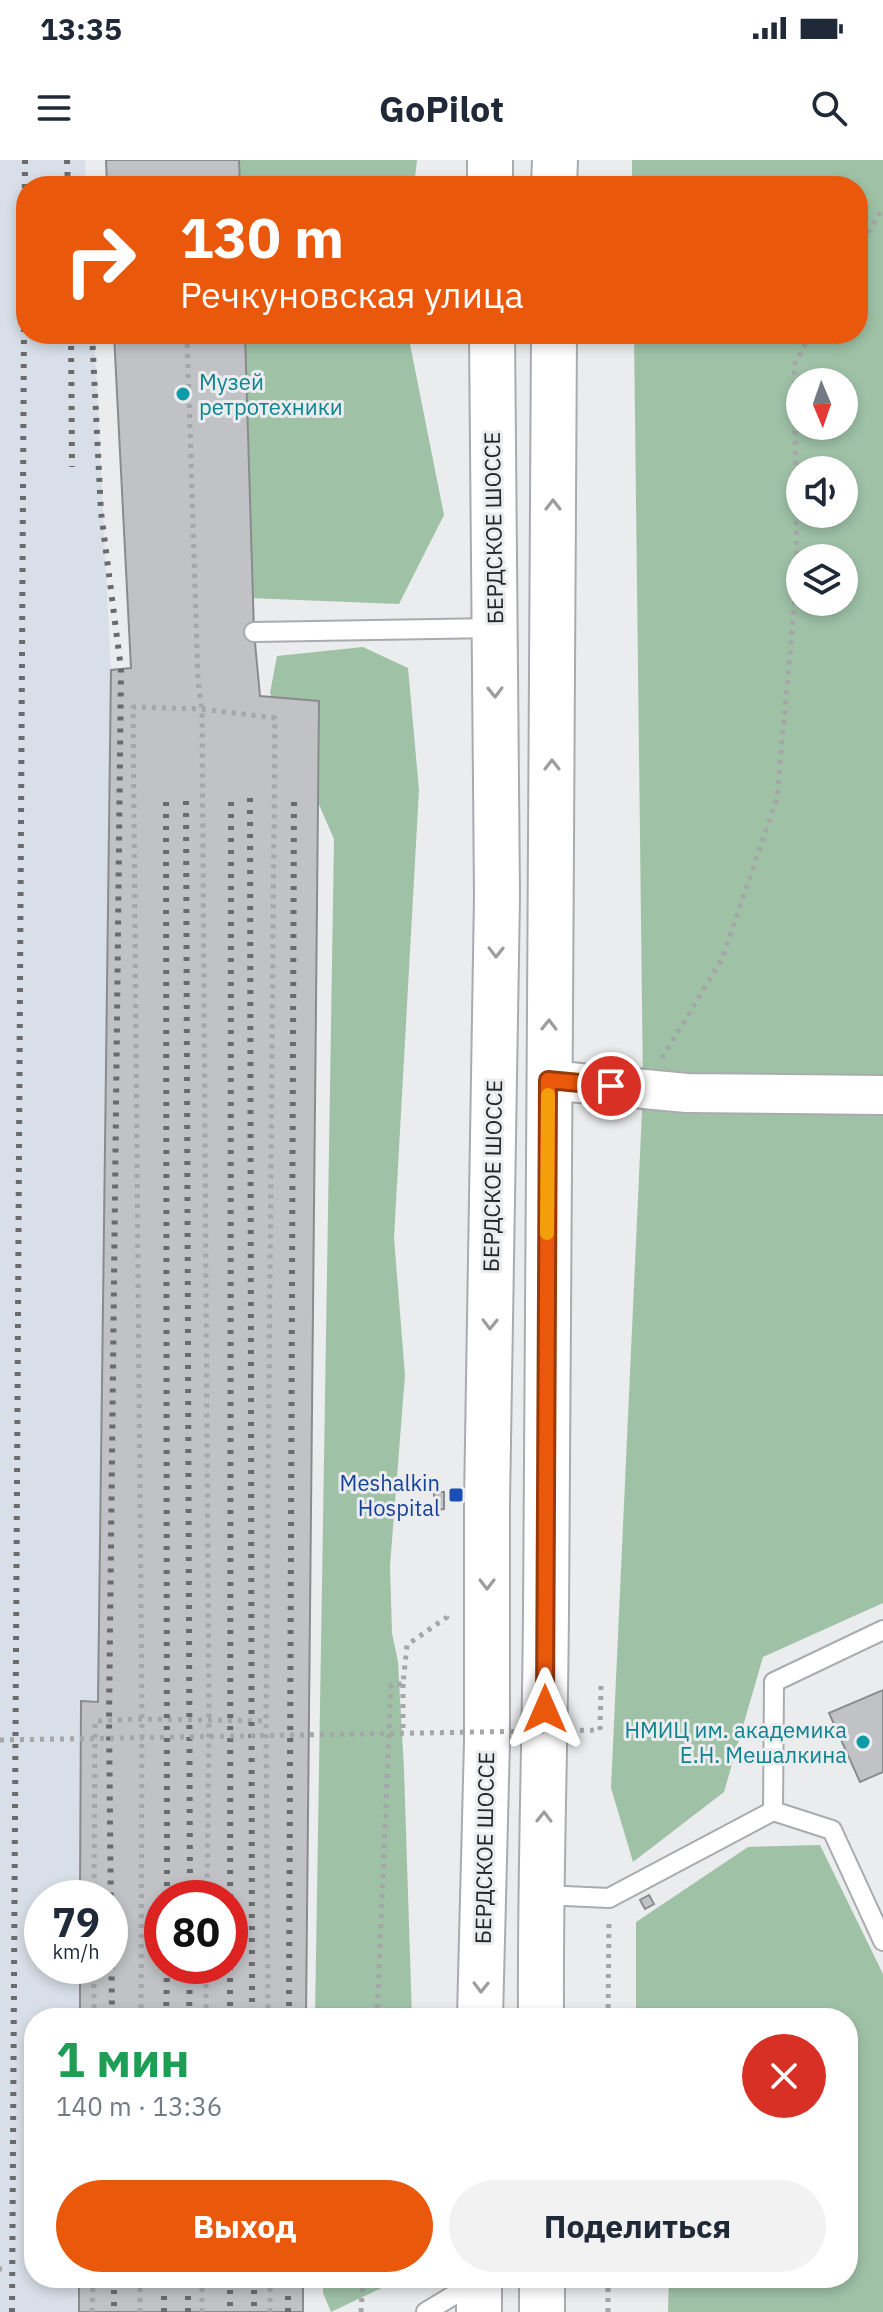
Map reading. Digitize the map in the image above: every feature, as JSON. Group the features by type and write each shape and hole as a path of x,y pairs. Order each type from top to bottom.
{"highway":[{"name":"БЕРДСКОЕ ШОССЕ","path":"480,2008 487,1741 487,1502 497,896 492,344"},
{"path":"541,2008 554,344"},
{"path":"542,2288 542,2312"}],"street":[{"path":"548,1080 687,1093 883,1095"}],"lane":[{"path":"254,632 494,628"},
{"path":"773,1811 774,1682 883,1630"},
{"path":"543,1895 609,1898 773,1811 832,1830 883,1941"},
{"path":"426,2312 479,2290"}],"path":[{"path":"868,233 883,207"},
{"path":"187,344 198,681 202,709 209,1721 207,1880"},
{"path":"643,1089 722,959 777,798 797,576 794,365 806,344"},
{"path":"141,2008 142,1719 133,707 202,709 275,718 266,1721 268,2008"},
{"path":"403,1733 407,1645 447,1617 447,1601"},
{"path":"377,2008 391,1685 403,1684"},
{"path":"0,1740 600,1730 601,1685"},
{"path":"94,1880 95,1721 266,1721"},
{"path":"608,2008 609,1898"},
{"path":"94,1984 94,2008"},
{"path":"206,1984 206,2008"},
{"path":"92,2312 93,2288"},
{"path":"140,2288 140,2312"},
{"path":"202,2288 202,2312"},
{"path":"270,2288 270,2312"},
{"path":"361,2312 362,2288"},
{"path":"608,2288 608,2312"}],"shaded area":[{"path":"0,160 85,160 86,176 16,176 16,344 95,344 111,670 98,1702 81,1701 80,1880 24,1880 24,1984 80,1984 80,2008 24,2008 24,2288 79,2288 79,2312 0,2312"}],"green space":[{"path":"223,160 417,160 415,176 223,176"},
{"path":"632,160 883,160 883,1603 763,1657 724,1792 633,1862 611,1788 643,1089 634,344 868,344 868,176 632,176"},
{"path":"224,344 410,344 444,515 399,604 226,597"},
{"path":"363,647 408,668 419,790 394,1238 405,1375 390,1566 392,1633 398,1662 404,1769 412,2008 315,2008 334,839 270,693 277,656"},
{"path":"820,1845 883,1974 883,2312 668,2312 669,2288 858,2288 858,2008 636,2008 636,1922 748,1847"},
{"path":"323,2288 381,2288 331,2312"}],"building":[{"path":"106,160 239,160 240,176 107,176"},
{"path":"115,344 245,344 254,632 260,696 319,701 306,2008 80,2008 80,1984 128,1984 128,1880 80,1880 81,1701 98,1702 111,670 131,668"},
{"path":"434,1492 444,1492 444,1509 434,1510"},
{"name":"НМИЦ им. академика Е.Н. Мешалкина","path":"883,1690 883,1772 860,1782 829,1713"},
{"path":"649,1895 654,1904 645,1909 640,1900"},
{"path":"79,2288 303,2288 303,2312 79,2312"}],"railway":[{"path":"25,160 25,176"},
{"path":"67,160 68,176"},
{"path":"12,2312 24,344"},
{"path":"71,344 72,467"},
{"path":"93,344 101,512 121,669 109,1720 112,2008"},
{"path":"289,2008 294,796"},
{"path":"230,2008 231,798"},
{"path":"250,798 252,2008"},
{"path":"186,801 190,1880"},
{"path":"166,802 167,1880"},
{"path":"166,2008 167,1984"},
{"path":"189,2008 190,1984"},
{"path":"114,2288 114,2312"},
{"path":"164,2288 164,2312"},
{"path":"188,2288 188,2312"},
{"path":"230,2288 230,2312"},
{"path":"254,2288 254,2312"},
{"path":"288,2288 288,2312"}],"slow traffic":[{"path":"547,1233 548,1095"}],"place":[{"name":"Музей ретротехники","path":"183,394"},
{"name":"Meshalkin Hospital","path":"456,1495"},
{"name":"НМИЦ им. академика Е.Н. Мешалкина","path":"863,1742"}],"route":[{"path":"545,1709 548,1080 611,1086"}]}
